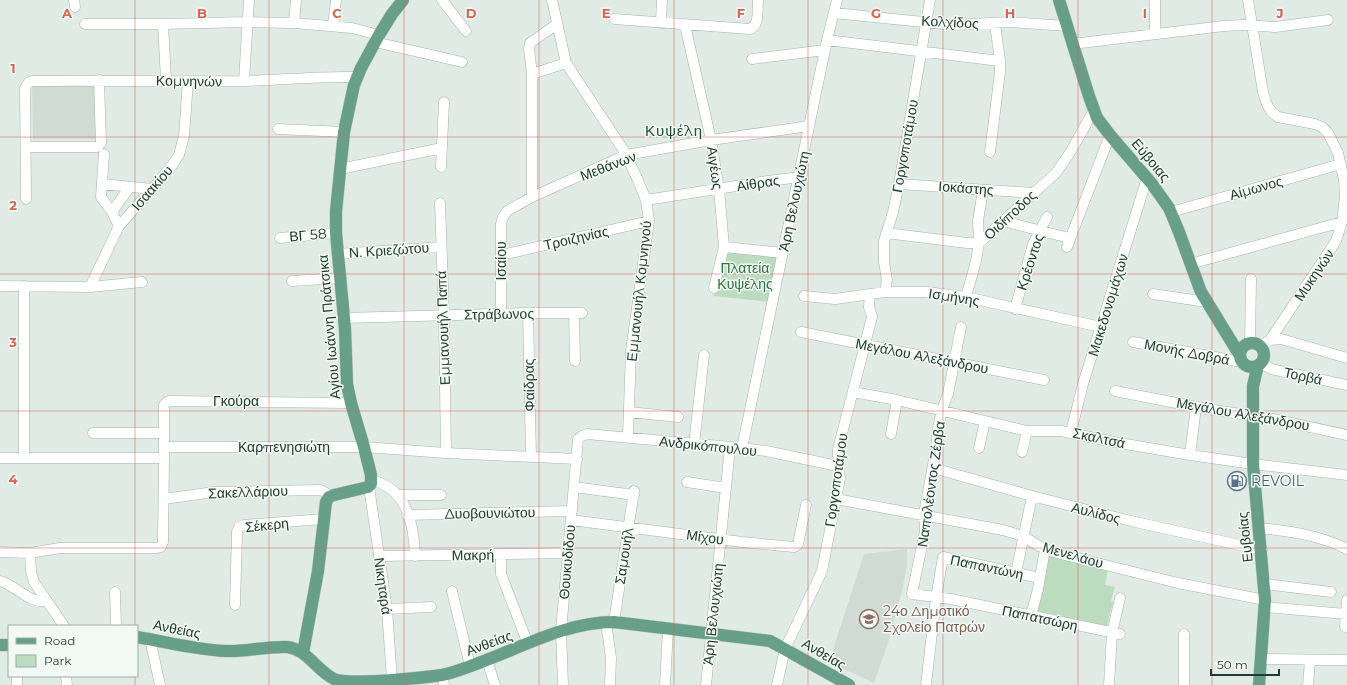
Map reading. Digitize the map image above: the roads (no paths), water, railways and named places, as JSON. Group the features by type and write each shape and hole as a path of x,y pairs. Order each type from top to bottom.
{"main road":[{"name":"Αγίου Ιωάννη Πράτσικα","path":"370,483 364,447 351,403 347,379 344,318 337,254 336,211 344,132 349,102 356,77 377,38 403,0"},
{"name":"Εύβοιας","path":"1059,0 1097,118 1163,199 1171,212 1198,287 1229,335 1249,362"},
{"path":"1229,335 1237,340 1257,343 1264,354 1264,357 1249,362 1242,347 1257,343"},
{"name":"Ευβοίας","path":"1249,362 1253,386 1253,464 1265,584 1259,685"},
{"path":"303,653 318,571 326,503 329,497 370,483"},
{"name":"Ανθείας","path":"138,637 206,650 228,651 287,647 303,653 327,679 351,683 391,682 444,680 470,666 561,631 585,624 610,622 770,641 786,649 843,684"}],"street":[{"path":"244,81 249,0"},
{"path":"294,23 296,0"},
{"path":"334,26 336,0"},
{"path":"442,0 466,31"},
{"name":"Εμμανουήλ Κομνηνού","path":"552,0 566,63 626,155 646,200 649,220 631,351 628,437"},
{"path":"661,23 662,0"},
{"path":"614,19 752,29 756,25 758,0"},
{"name":"Άρη Βελουχιώτη","path":"742,448 800,177 826,45 837,0"},
{"name":"Γοργοποτάμου","path":"885,292 887,280 883,243 893,212 899,184 930,0"},
{"path":"1155,0 1155,33"},
{"name":"Μυκηνών","path":"1248,0 1263,92 1271,111 1279,117 1311,123 1322,127 1331,137 1343,153 1341,164 1346,196 1342,222 1335,243 1257,343"},
{"name":"Κολχίδος","path":"834,13 961,25 1020,23 1067,26"},
{"path":"1072,44 1224,26 1251,25 1275,27 1328,20"},
{"path":"85,24 247,22 334,26 362,30 377,38 462,62"},
{"path":"163,24 166,80"},
{"path":"532,197 532,74 529,49 530,43 557,24"},
{"path":"990,152 998,94 1000,61 996,24"},
{"name":"Αιγέως","path":"685,25 711,140 719,189 724,247 714,288"},
{"path":"752,59 826,45 921,51 1000,61"},
{"path":"532,74 566,63"},
{"name":"Κομνηνών","path":"26,147 25,88 28,83 32,81 244,81 356,77"},
{"path":"26,199 26,147 100,146 99,80"},
{"name":"Ισαακίου","path":"90,287 119,226 173,164 180,152 184,136 188,81"},
{"path":"441,167 444,102"},
{"name":"Οιδίποδος","path":"886,233 967,243 980,243 1056,173 1068,156 1094,110"},
{"name":"Μεθάνων","path":"507,210 532,197 626,155 711,140 809,126"},
{"path":"278,129 344,132"},
{"path":"1003,221 1040,230 1068,243 1110,135"},
{"path":"340,170 442,148"},
{"path":"104,154 101,197 112,212 119,226"},
{"name":"Αίμωνος","path":"1171,212 1341,164"},
{"name":"Αίθρας","path":"646,200 768,180 800,177"},
{"name":"Μακεδονομάχων","path":"1071,432 1083,384 1147,178"},
{"path":"102,184 129,188 152,189"},
{"name":"Ιοκάστης","path":"899,184 1034,193"},
{"path":"112,212 129,188"},
{"path":"966,297 980,243 978,221 983,190"},
{"name":"Εμμανουήλ Παπά","path":"440,203 444,316 446,453"},
{"name":"Ισαίου","path":"501,314 501,224 507,210"},
{"name":"Κρέοντος","path":"1015,308 1033,244 1047,216"},
{"name":"Τροιζηνίας","path":"502,255 649,220"},
{"path":"1190,264 1342,222"},
{"name":"ΒΓ 58","path":"280,238 336,233"},
{"name":"Ν. Κριεζώτου","path":"337,254 441,247"},
{"path":"724,247 784,253"},
{"path":"292,281 340,278"},
{"path":"1251,280 1257,343 1281,339 1347,358"},
{"path":"0,286 90,287 142,282"},
{"path":"24,286 24,458"},
{"name":"Ισμήνης","path":"804,296 835,299 885,292 927,292 966,297 1101,327"},
{"name":"Γοργοποτάμου","path":"777,685 786,649 822,571 840,478 838,449 872,317 869,306 870,294"},
{"path":"1153,294 1207,302"},
{"name":"Φαίδρας","path":"528,313 531,457"},
{"name":"Στράβωνος","path":"344,318 578,313 575,362"},
{"name":"Ναπολέοντος Ζέρβα","path":"912,594 925,531 924,514 937,445 938,428 942,410 948,394 961,327"},
{"name":"Μεγάλου Αλεξάνδρου","path":"800,332 1044,380"},
{"name":"Μονής Δοβρά","path":"1133,342 1249,362"},
{"path":"694,445 704,355"},
{"name":"Τορβά","path":"1249,362 1271,369 1347,385"},
{"name":"Μεγάλου Αλεξάνδρου","path":"1115,391 1196,407 1253,415 1347,435"},
{"name":"Σκαλτσά","path":"853,392 942,410 1027,431 1054,430 1071,432 1114,442 1190,455 1347,475"},
{"path":"891,434 897,400"},
{"name":"Γκούρα","path":"30,553 60,548 156,548 161,546 164,542 164,405 167,402 351,403"},
{"path":"1190,455 1196,407"},
{"path":"629,412 678,416"},
{"path":"979,448 985,421"},
{"path":"1022,452 1027,431"},
{"path":"93,433 164,433"},
{"name":"Ανδρικόπουλου","path":"578,439 587,434 628,437 694,445 742,448 838,466"},
{"name":"Θουκυδίδου","path":"563,685 561,631 578,439"},
{"name":"Καρπενησιώτη","path":"0,458 364,447 446,453 577,459"},
{"name":"Άρη Βελουχιώτη","path":"706,685 730,447"},
{"name":"Αυλίδος","path":"933,468 1032,496 1131,521 1262,550"},
{"path":"687,482 726,488"},
{"path":"370,483 384,485 398,495 414,535 415,556"},
{"name":"Νικηταρά","path":"370,483 387,608 391,682"},
{"name":"Σαμουήλ","path":"574,487 634,493 610,622 610,685"},
{"name":"Σακελλάριου","path":"164,499 214,492 321,490 329,497"},
{"path":"398,495 441,496"},
{"path":"1016,573 1032,496"},
{"name":"Μενελάου","path":"836,499 924,514 1003,530 1023,536 1053,552 1265,603 1346,614"},
{"name":"Μίχου","path":"572,516 628,528 794,547 798,544 806,505"},
{"name":"Δυοβουνιώτου","path":"407,515 572,516"},
{"name":"Σέκερη","path":"235,605 237,532 239,527 244,525 324,520"},
{"path":"1259,528 1314,536 1347,549"},
{"path":"1031,616 1045,549"},
{"path":"0,552 30,553 33,579 46,601 63,625"},
{"name":"Μακρή","path":"379,556 568,553"},
{"path":"501,554 501,574 528,644"},
{"name":"Παπαντώνη","path":"926,685 936,598 943,557 1040,578"},
{"path":"0,581 10,584 35,601 46,601"},
{"path":"1265,584 1331,592"},
{"path":"452,591 470,666"},
{"path":"115,592 116,625"},
{"name":"Παπατσώρη","path":"912,594 951,599 1116,634"},
{"path":"1109,685 1120,598"},
{"path":"1345,627 1347,600"},
{"path":"387,608 431,607"},
{"path":"665,685 668,629"},
{"path":"1184,634 1184,685"},
{"path":"150,639 160,685"},
{"path":"1261,659 1346,660"},
{"path":"487,660 495,685"},
{"path":"1308,685 1310,660"}],"place":[{"name":"REVOIL","path":"1237,481"},
{"name":"24ο Δημοτικό Σχολείο Πατρών","path":"869,619"}],"district":[{"name":"Κυψέλη","path":"674,130"}],"park label":[{"name":"Πλατεία Κυψέλης","path":"745,276"}]}
